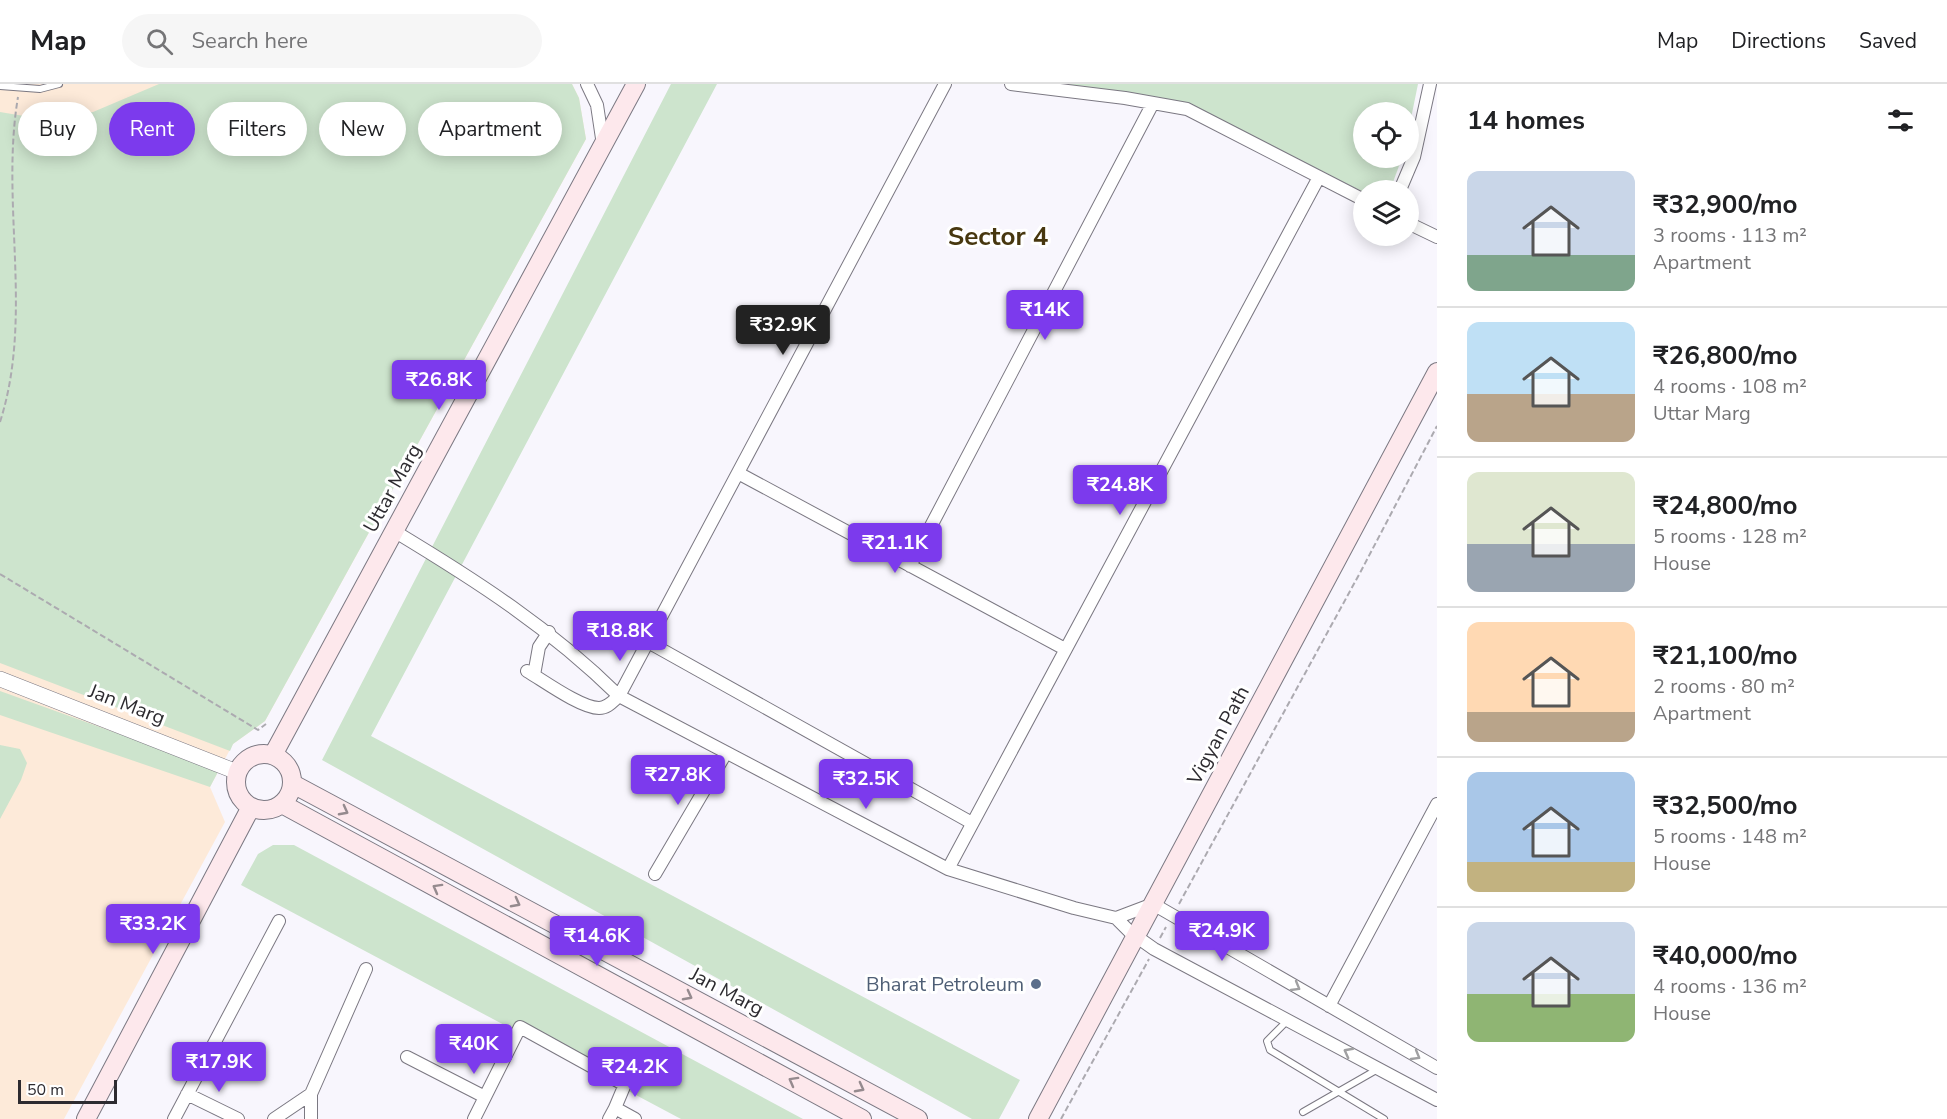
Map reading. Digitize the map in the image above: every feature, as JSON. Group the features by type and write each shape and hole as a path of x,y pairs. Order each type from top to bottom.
{"main road":[{"name":"Uttar Marg","path":"273,755 636,84"},
{"name":"Vigyan Path","path":"1038,1119 1437,372"},
{"path":"255,755 273,755 286,763 291,773 290,795 282,804 273,809 251,807 243,801 237,791 237,772 244,761 255,755"},
{"name":"Jan Marg","path":"292,784 918,1119"},
{"path":"282,804 862,1119"},
{"path":"86,1119 251,807"}],"street":[{"path":"587,84 597,105 603,145"},
{"path":"549,632 539,646 531,673 581,702 598,708 608,706 619,696 945,84"},
{"path":"1011,84 1187,109 1353,194"},
{"path":"1404,180 1414,156 1430,84"},
{"path":"910,566 1153,103"},
{"path":"948,869 1319,177"},
{"path":"1419,228 1437,237"},
{"path":"738,473 1065,649"},
{"path":"394,531 479,582 549,632 619,696 948,869 1074,908 1116,918 1135,936 1154,949 1437,1100"},
{"path":"648,642 972,823"},
{"name":"Jan Marg","path":"0,679 237,772"},
{"path":"654,874 726,753"},
{"path":"1329,1006 1437,804"},
{"path":"1116,918 1153,904 1437,1068"},
{"path":"174,1119 279,921"},
{"path":"310,1119 311,1094 366,969"},
{"path":"474,1119 520,1027 626,1081 612,1113 635,1119"},
{"path":"407,1057 485,1097"},
{"path":"187,1094 238,1119"},
{"path":"274,1119 311,1094"}],"lane":[{"path":"0,86 40,89 59,84"},
{"path":"1287,1021 1267,1041 1270,1050 1384,1119"},
{"path":"1304,1112 1379,1068"}],"path":[{"path":"7,156 13,114 21,88"},
{"path":"0,422 14,338 11,297"},
{"path":"1061,1119 1361,572 1437,426"},
{"path":"0,574 258,730 266,724"}],"shaded area":[{"path":"0,84 572,84 579,98 586,139 265,721 233,744 210,787 225,822 64,1119 0,1119"}],"green space":[{"path":"159,84 572,84 579,98 586,139 265,721 233,744 230,751 0,663 0,112 18,115 18,156 97,156 97,110 109,105 109,156 195,156 195,102 117,102"},
{"path":"671,84 717,84 371,736 1020,1080 999,1119 972,1119 322,760"},
{"path":"1065,84 1418,84 1414,102 1353,102 1353,168 1398,168 1394,180 1353,180 1353,187 1194,106"},
{"path":"0,691 219,770 210,787 0,715"},
{"path":"0,745 20,749 27,763 21,780 0,819"},
{"path":"273,845 294,845 803,1119 681,1119 241,885 258,854"}],"place":[{"name":"Bharat Petroleum","path":"1036,984"}],"district":[{"name":"Sector 4","path":"998,236"}]}
